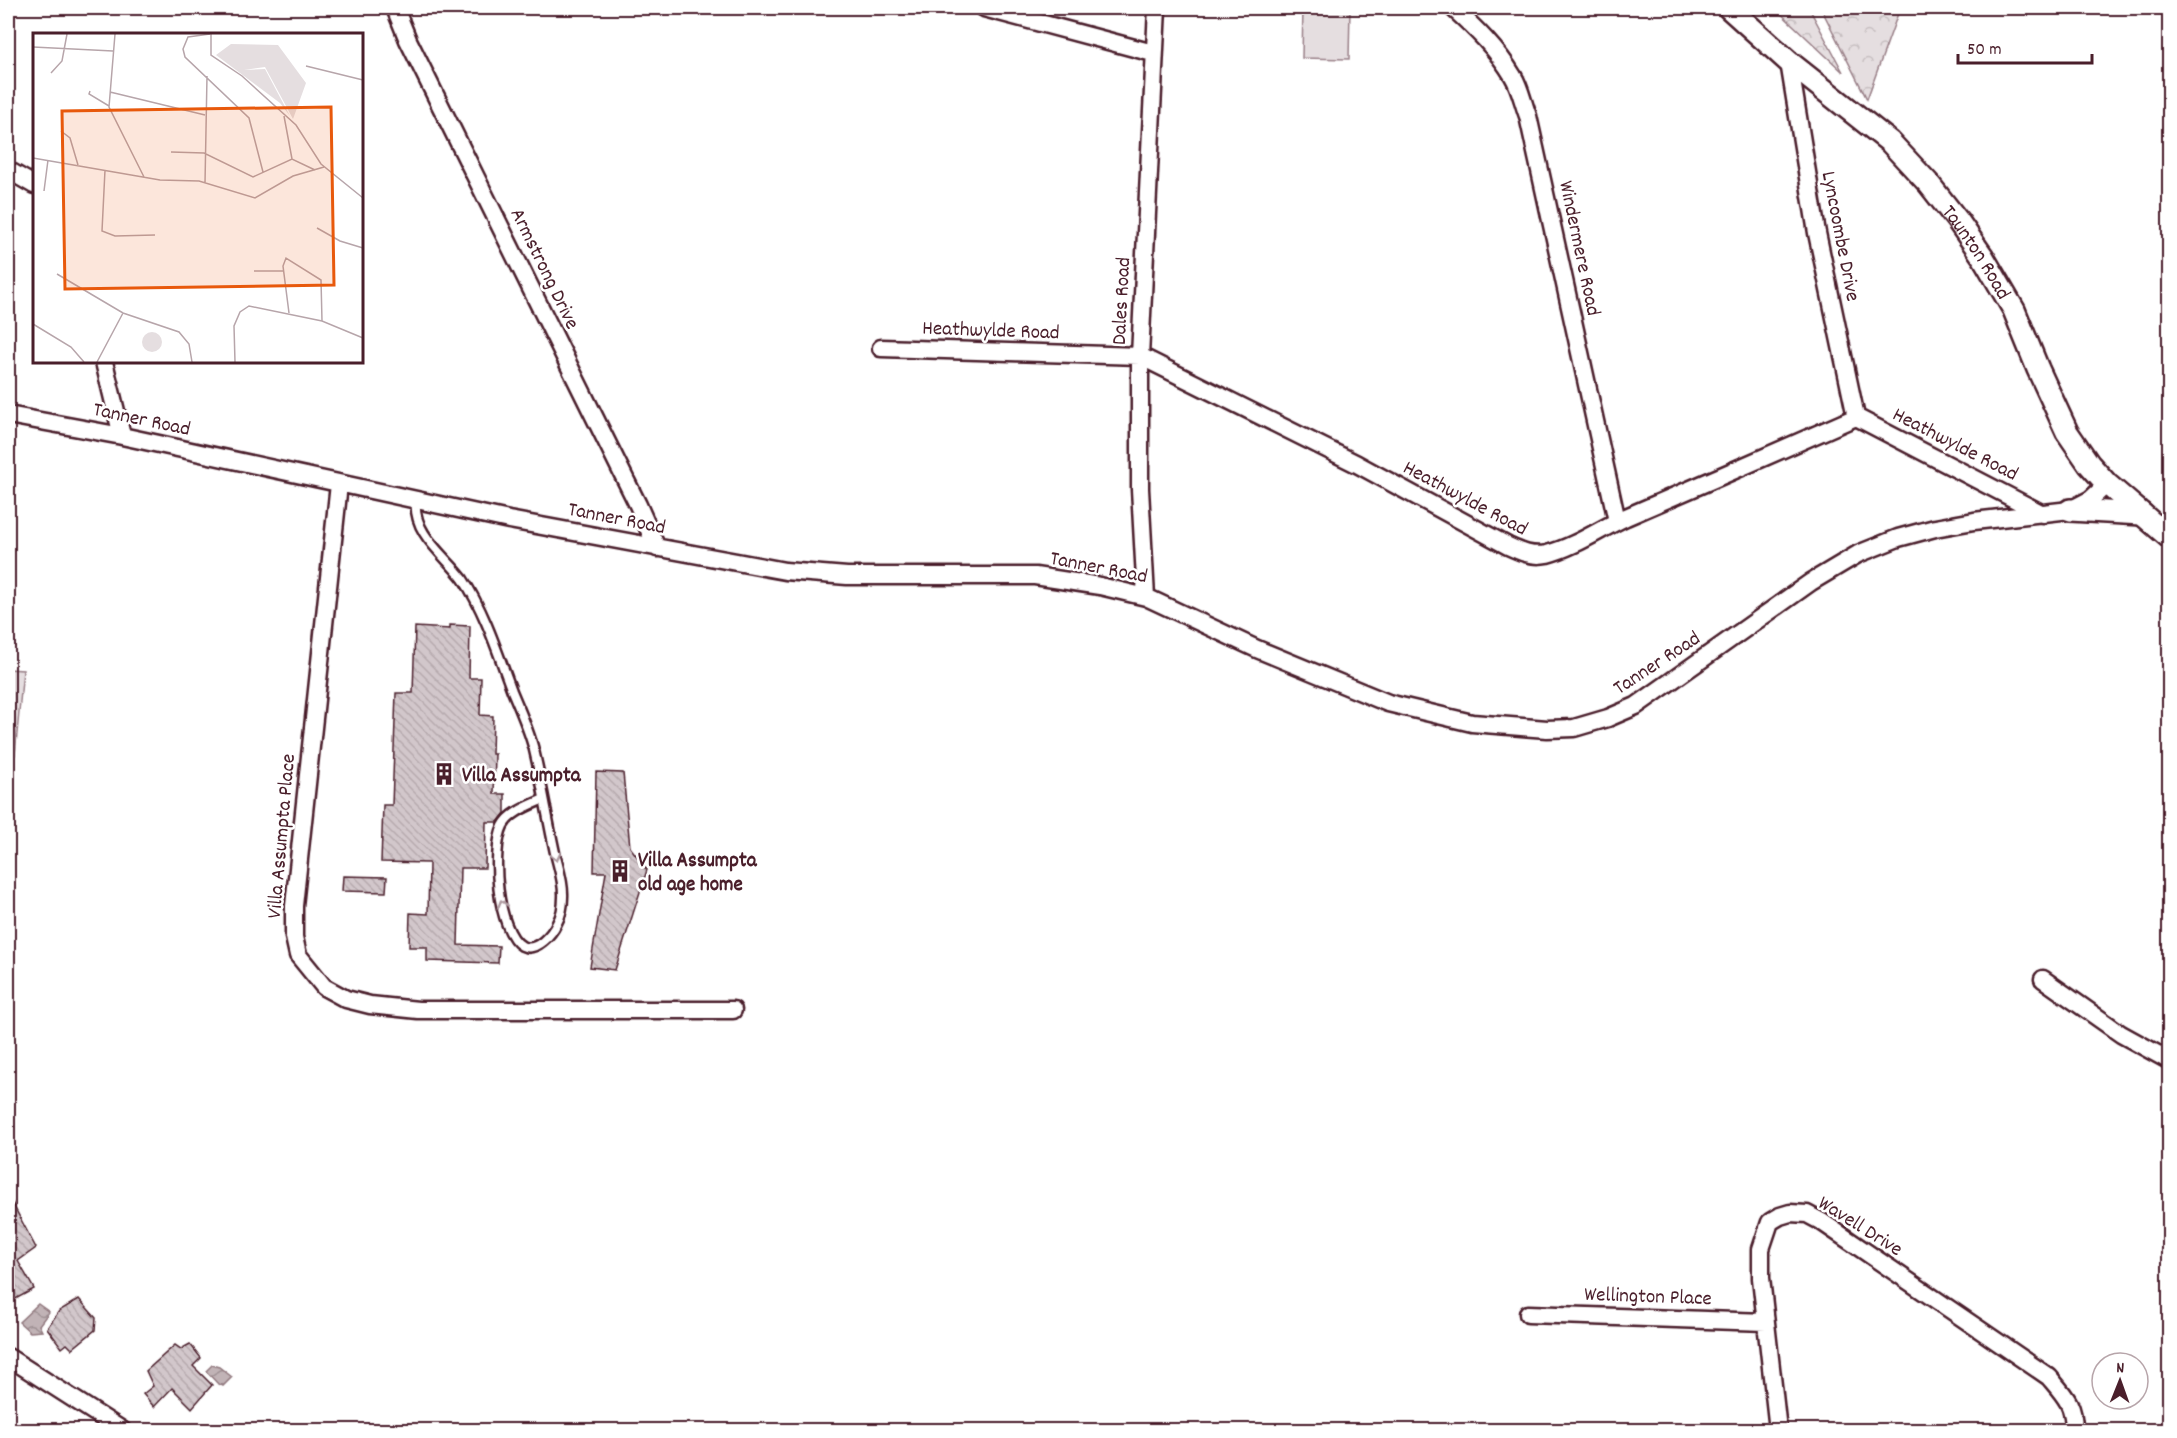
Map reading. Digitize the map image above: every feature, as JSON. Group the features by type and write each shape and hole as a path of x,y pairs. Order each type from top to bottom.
{"street":[{"name":"Armstrong Drive","path":"395,8 408,40 638,505 657,548"},
{"path":"984,8 1154,53"},
{"name":"Dales Road","path":"1146,597 1140,489 1140,356 1157,8"},
{"name":"Windermere Road","path":"1453,8 1485,38 1503,61 1514,78 1528,116 1617,521"},
{"name":"Taunton Road","path":"1729,8 1789,62 1890,142 1929,184 1983,257 2014,310 2067,432 2089,464 2107,484 2169,538"},
{"name":"Lyncoombe Drive","path":"1789,62 1817,233 1856,417"},
{"path":"8,170 33,184"},
{"name":"Heathwylde Road","path":"881,348 1140,356 1357,464 1523,553 1549,554 1567,547 1617,521 1856,417 2043,513"},
{"path":"104,363 122,436"},
{"name":"Tanner Road","path":"8,415 122,436 339,484 657,548 813,575 1035,576 1100,586 1146,597 1257,650 1388,703 1472,723 1547,729 1574,728 1608,718 1636,706 1811,582 1858,554 1899,538 1935,528 2070,510 2091,499 2107,484"},
{"name":"Villa Assumpta Place","path":"339,484 294,906 294,937 298,955 309,970 324,987 346,999 370,1005 418,1010 733,1010"},
{"path":"2070,510 2142,514"},
{"path":"2043,979 2121,1034 2169,1061"},
{"name":"Wavell Drive","path":"1778,1431 1761,1278 1761,1249 1770,1222 1780,1215 1790,1213 1807,1214 2049,1377 2067,1398 2074,1414 2074,1431"},
{"name":"Wellington Place","path":"1528,1314 1766,1322"},
{"path":"8,1358 122,1431"}],"lane":[{"path":"416,500 416,515 421,530 465,582 488,630 533,746 544,799 563,895 557,923 540,943 527,948 516,941 499,897 496,869 498,842 508,819 544,799"}],"green space":[{"path":"1303,8 1350,8 1349,59 1302,58"},
{"path":"1775,8 1809,8 1843,72"},
{"path":"1821,8 1900,8 1867,99"},
{"path":"8,669 23,670 15,755 8,754"}],"water":[{"path":"38,1304 49,1312 39,1325 42,1331 30,1332 19,1322"},
{"path":"212,1365 219,1367 232,1377 223,1386 206,1371"}],"building":[{"name":"Villa Assumpta","path":"450,625 470,626 469,678 481,678 480,715 493,716 494,794 505,794 505,813 498,822 486,822 485,868 460,868 458,945 499,946 498,963 427,961 427,947 409,947 410,913 428,914 429,863 381,862 383,805 392,805 396,693 413,693 415,627 450,629"},
{"name":"Villa Assumpta old age home","path":"596,772 623,773 630,847 647,870 615,970 590,967 606,872 594,872"},
{"path":"343,876 387,877 386,892 342,891"},
{"path":"8,1195 36,1248 18,1261 34,1289 8,1303"},
{"path":"79,1299 96,1318 95,1330 72,1349 67,1344 62,1348 47,1328 59,1311"},
{"path":"190,1344 201,1358 193,1366 212,1385 192,1408 172,1388 154,1407 143,1394 153,1386 146,1371 175,1345 181,1349"}],"place":[{"name":"Villa Assumpta","path":"444,774"},
{"name":"Villa Assumpta old age home","path":"620,871"}]}
